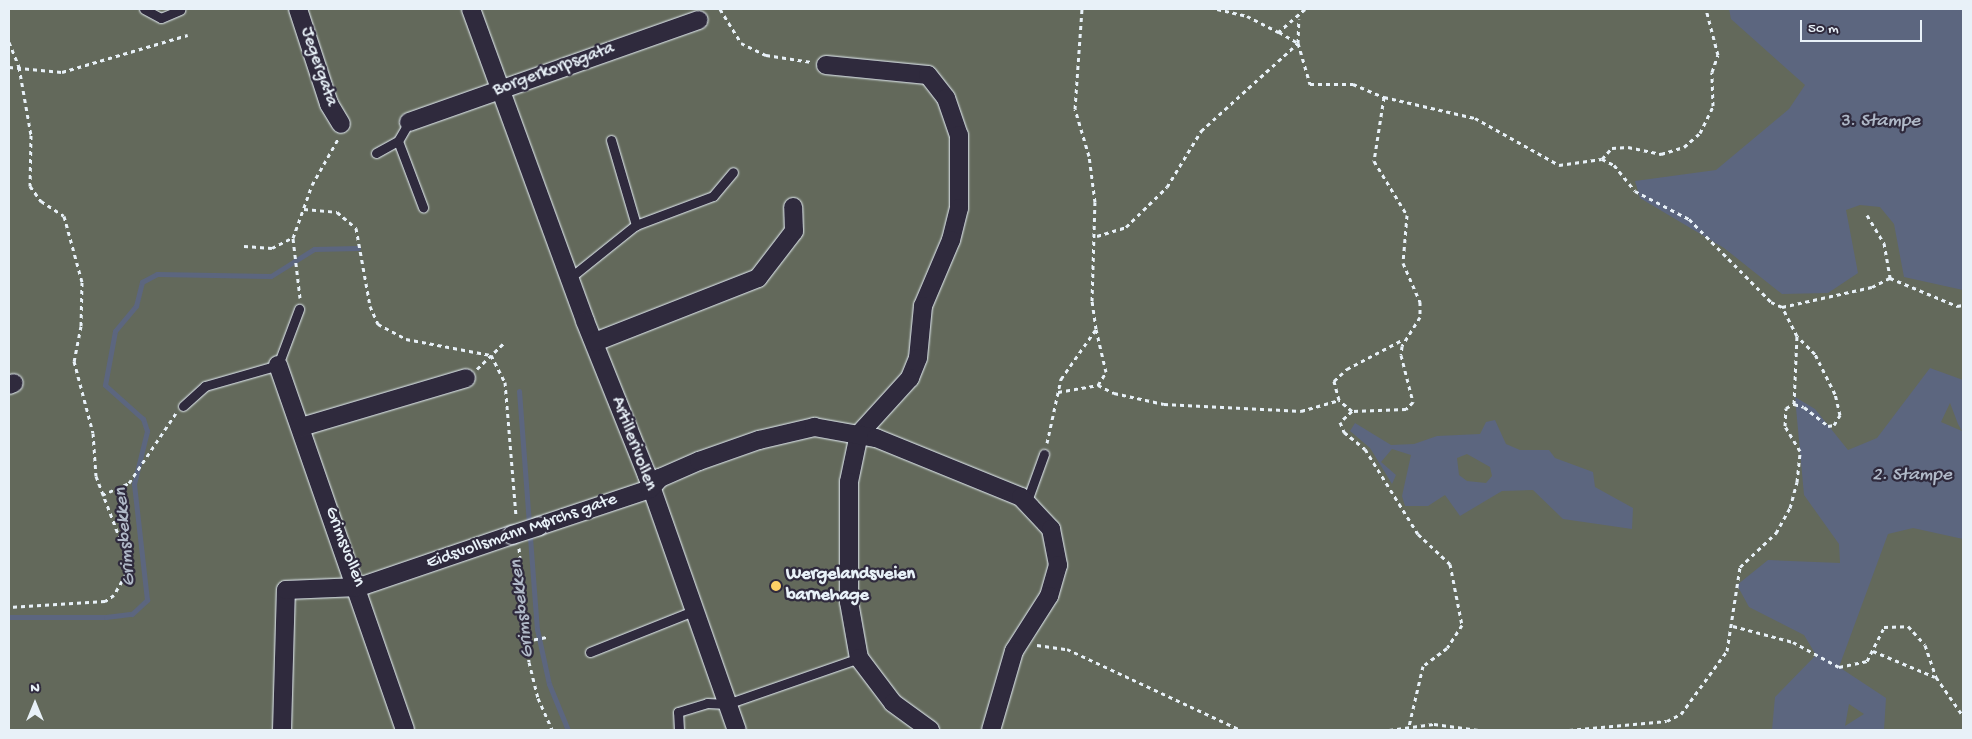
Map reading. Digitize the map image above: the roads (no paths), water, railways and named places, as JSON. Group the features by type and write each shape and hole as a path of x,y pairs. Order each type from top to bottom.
{"street":[{"name":"Jegergata","path":"298,9 329,104 341,124"},
{"name":"Artillerivollen","path":"471,9 650,488 737,730"},
{"name":"Borgerkorpsgata","path":"409,122 500,88 699,20"},
{"path":"826,65 928,75 946,98 959,135 959,208 951,240 923,306 918,358 910,378 859,434 848,516 849,602 858,658 893,703 930,730"},
{"path":"595,342 758,278 794,231 793,207"},
{"name":"Grimsvollen","path":"278,364 359,587 405,730"},
{"path":"301,427 466,378"},
{"name":"Eidsvollsmann Mørchs gate","path":"282,730 285,703 286,590 359,587 650,488 675,471 787,432 814,427 859,434 1027,501"},
{"path":"991,730 1009,665 1021,640 1049,596 1058,565 1051,529 1027,501"}],"lane":[{"path":"144,9 160,18 180,10"},
{"path":"376,154 398,141 409,122"},
{"path":"611,140 636,225"},
{"path":"398,141 424,207"},
{"path":"571,277 636,225 713,196 733,172"},
{"path":"183,406 205,386 278,364 299,309"},
{"path":"1027,501 1044,454"},
{"path":"590,652 693,611"},
{"path":"679,730 678,712 707,703 727,704 858,658"}],"water":[{"name":"3. Stampe","path":"1729,9 1963,9 1963,290 1904,277 1894,224 1880,207 1860,205 1846,210 1858,273 1828,293 1782,294 1724,248 1640,198 1635,181 1716,170 1789,109 1805,85 1731,19"},
{"name":"2. Stampe","path":"1930,368 1963,380 1963,539 1913,528 1888,534 1839,667 1886,698 1884,730 1772,730 1775,697 1816,655 1804,635 1749,607 1737,585 1768,560 1840,563 1839,544 1804,495 1795,397 1815,409 1848,450 1877,438","holes":["1950,403 1958,424 1962,431 1941,422","1849,704 1864,714 1845,726"]},
{"path":"1495,420 1506,444 1520,450 1549,450 1555,458 1593,472 1595,487 1633,508 1632,529 1563,519 1533,490 1502,491 1460,516 1445,495 1428,506 1405,506 1402,496 1411,455 1392,449 1381,462 1396,475 1392,484 1370,448 1350,431 1355,423 1391,445 1414,444 1437,436 1480,434 1486,422","holes":["1467,454 1490,467 1492,476 1486,483 1467,481 1459,475 1457,458"]}],"waterway":[{"name":"Grimsbekken","path":"9,617 106,617 132,614 147,600 134,484 147,431 143,419 105,385 115,331 136,306 142,282 157,274 271,276 314,249 358,248"},
{"name":"Grimsbekken","path":"519,391 537,629 549,684 568,730"}],"place":[{"name":"Wergelandsveien barnehage","path":"776,586"}]}
